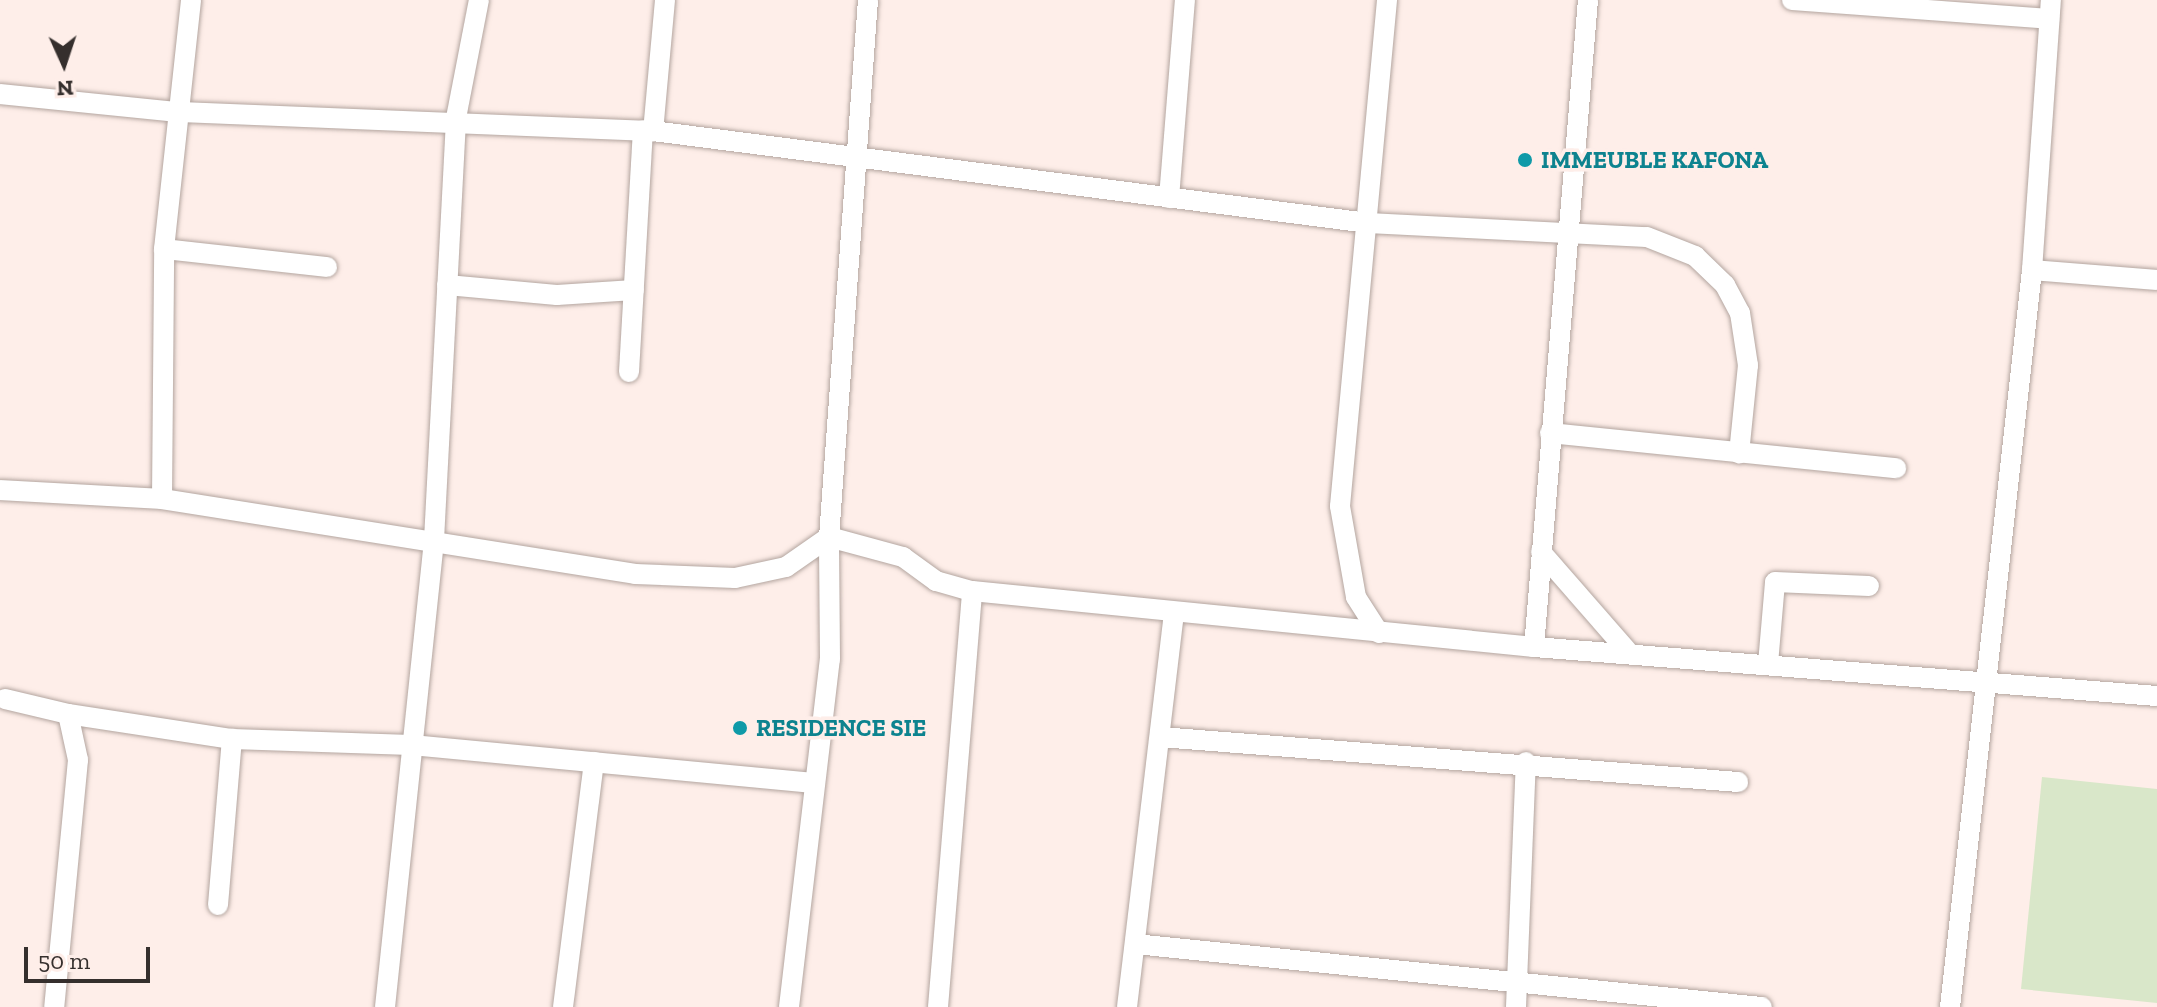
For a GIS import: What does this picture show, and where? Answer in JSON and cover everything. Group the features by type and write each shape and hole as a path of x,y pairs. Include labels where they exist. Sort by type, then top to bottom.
{"street":[{"path":"162,499 164,249 191,0"},
{"path":"385,1007 434,540 456,118 479,0"},
{"path":"629,372 648,130 665,0"},
{"path":"789,1007 830,659 829,537 853,158 868,0"},
{"path":"1169,198 1185,0"},
{"path":"1379,633 1356,597 1341,529 1387,0"},
{"path":"1534,647 1565,232 1588,0"},
{"path":"1792,0 2050,10 2032,270 1989,679 1950,1007"},
{"path":"0,94 178,112 456,118 648,130 1368,223 1647,237 1695,256 1725,285 1740,313 1748,365 1739,454"},
{"path":"164,249 327,267"},
{"path":"2032,270 2157,280"},
{"path":"447,285 557,295 634,290"},
{"path":"1550,433 1896,468"},
{"path":"0,490 162,499 635,574 735,578 786,567 829,537"},
{"path":"829,537 903,557 936,581 972,591 1534,647 2155,693"},
{"path":"1541,552 1630,654"},
{"path":"1768,664 1775,582 1869,586"},
{"path":"938,1007 972,591"},
{"path":"1127,1007 1174,613"},
{"path":"5,699 68,714 232,739 411,745 814,783"},
{"path":"54,1007 78,803 68,714"},
{"path":"1160,737 1526,762 1738,782"},
{"path":"218,905 232,739"},
{"path":"563,1007 594,762"},
{"path":"1516,1007 1526,762"},
{"path":"1135,944 1762,1007"}],"green space":[{"path":"2042,777 2157,789 2157,1003 2021,989"}],"place":[{"name":"IMMEUBLE KAFONA","path":"1525,160"},
{"name":"RESIDENCE SIE","path":"740,728"}]}
